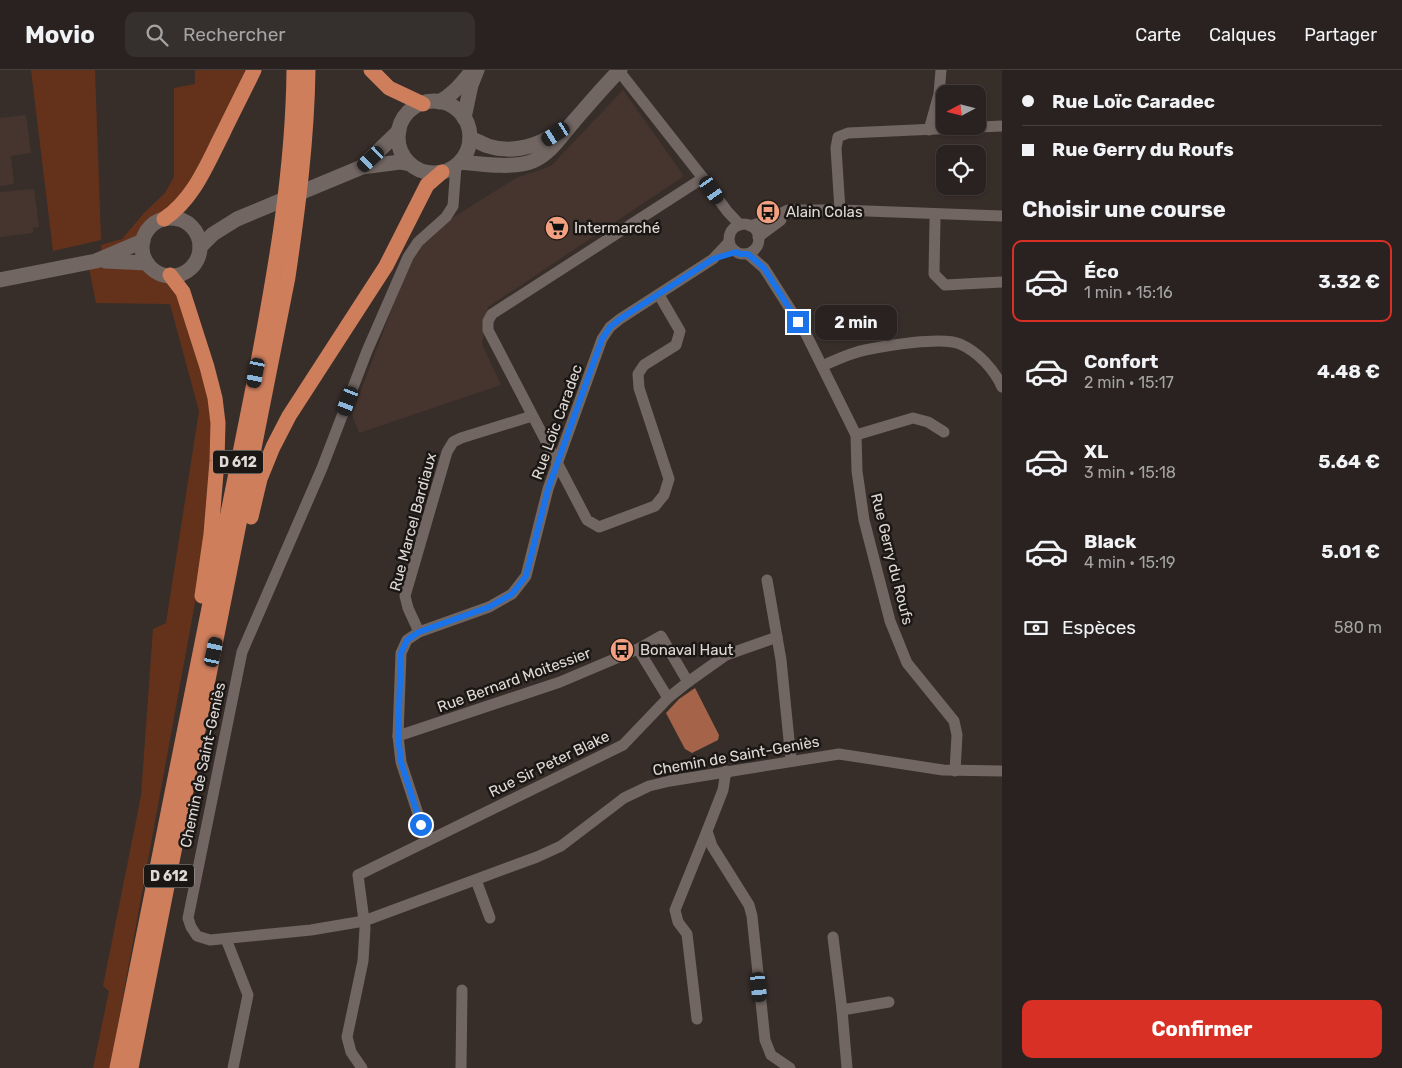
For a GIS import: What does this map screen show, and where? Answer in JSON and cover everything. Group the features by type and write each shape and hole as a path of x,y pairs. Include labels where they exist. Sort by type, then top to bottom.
{"highway":[{"path":"164,219 175,211 191,192 203,173 254,70"},
{"name":"D 612","path":"117,1068 256,373 283,221 293,121 294,70"},
{"name":"D 612","path":"131,1068 273,357 297,215 306,129 308,70"},
{"path":"370,70 389,88 423,104"},
{"path":"210,671 223,632 256,494 273,447 289,416 386,266 427,185 453,167"},
{"path":"170,276 182,292 205,361 216,398 218,423 211,534 190,702"}],"street":[{"path":"410,164 404,157 399,140 399,131 407,114 423,104 439,102 446,98 472,70"},
{"path":"464,118 471,84 477,70"},
{"path":"929,130 939,94 941,70"},
{"path":"200,248 196,232 191,226 183,220 173,218 164,219 150,227 142,241 142,249 147,263 161,274 170,276 187,270 194,264 200,248 214,234 237,219 362,167 400,162 410,164 425,172 453,167 516,165 532,162 559,142 570,126 619,71 727,211 741,227 757,232 758,241"},
{"path":"439,102 457,110 467,124 470,138 466,154 453,167"},
{"path":"470,138 488,146 506,149 526,148 543,143 570,126"},
{"path":"840,210 836,148 838,137 848,133 1002,126"},
{"path":"362,167 399,131"},
{"name":"Chemin de Saint-Geniès","path":"453,167 453,206 446,217 414,247 367,351 322,468 242,652 188,918 197,936 210,940 226,939 311,930 364,921 476,880 561,846 624,798 649,786 791,760 839,754 955,771 1002,771"},
{"path":"659,295 680,331 676,345 644,365 638,374 639,388 669,479 664,495 655,506 599,527 587,520 488,330 488,321 492,314 703,178"},
{"path":"1002,216 788,210 766,221 741,227 729,242 736,252 748,254 758,241 784,219 795,216 1002,223"},
{"path":"191,226 237,219"},
{"path":"935,220 934,274 945,285 1002,282"},
{"path":"96,261 142,241"},
{"name":"Rue Gerry du Roufs","path":"758,241 764,268"},
{"name":"Rue Loïc Caradec","path":"427,841 401,762 398,736 401,653 407,640 419,632 489,607 512,594 526,576 548,489 602,339 610,327 620,319 713,259 729,242"},
{"name":"Rue Loïc Caradec","path":"713,259 736,252"},
{"name":"Rue Gerry du Roufs","path":"748,254 764,268 806,334 856,435 857,471 864,520 890,621 907,663 954,721 957,735 955,771"},
{"path":"5,279 96,261 147,263"},
{"path":"822,366 864,350 936,340 959,343 980,358 997,376 1002,387"},
{"name":"Rue Marcel Bardiaux","path":"419,632 408,608 405,596 447,452 453,442 461,438 532,416"},
{"path":"856,435 913,418 928,422 944,432"},
{"path":"767,580 781,660 791,760"},
{"name":"Rue Bernard Moitessier","path":"398,736 560,682 638,649 661,636 688,682"},
{"name":"Rue Sir Peter Blake","path":"364,921 358,876 622,745 668,698 726,655 777,637"},
{"path":"638,649 668,698"},
{"path":"696,1019 687,934 678,922 675,910 723,790 726,771"},
{"path":"707,831 712,846 749,906 752,916 765,1040 771,1055 790,1068"},
{"path":"476,880 490,918"},
{"path":"362,1068 351,1052 347,1038 364,961 364,921"},
{"path":"833,936 847,1068"},
{"path":"226,939 248,995 232,1068"},
{"path":"461,1068 462,990"},
{"path":"842,1010 889,1002"}],"shaded area":[{"path":"31,70 95,70 101,240 53,251"},
{"path":"195,70 245,70 235,94 185,192 165,211 147,223 133,240 102,253 101,245 122,239 144,213 165,193 174,177 174,88 195,84"},
{"path":"623,90 684,176 488,307 482,344 501,385 359,433 352,414 414,251 449,220 516,178 551,166"},
{"path":"26,115 31,153 11,156 14,184 0,186 0,118"},
{"path":"34,189 39,227 33,228 33,233 0,237 0,192"},
{"path":"100,266 143,267 153,275 172,284 178,290 213,402 207,537 110,1068 93,1068 109,991 103,986 141,796 153,629 166,623 199,411 170,304 96,303 89,268"},
{"path":"695,688 719,735 718,740 692,753 685,749 666,713 679,699"}],"place":[{"name":"Alain Colas","path":"768,212"},
{"name":"Intermarché","path":"557,228"},
{"name":"Bonaval Haut","path":"622,650"}],"route":[{"path":"421,825 401,762 398,736 401,653 407,640 419,632 489,607 512,594 526,576 548,489 602,339 610,327 713,259 736,252 748,254 764,268 798,322"}]}
